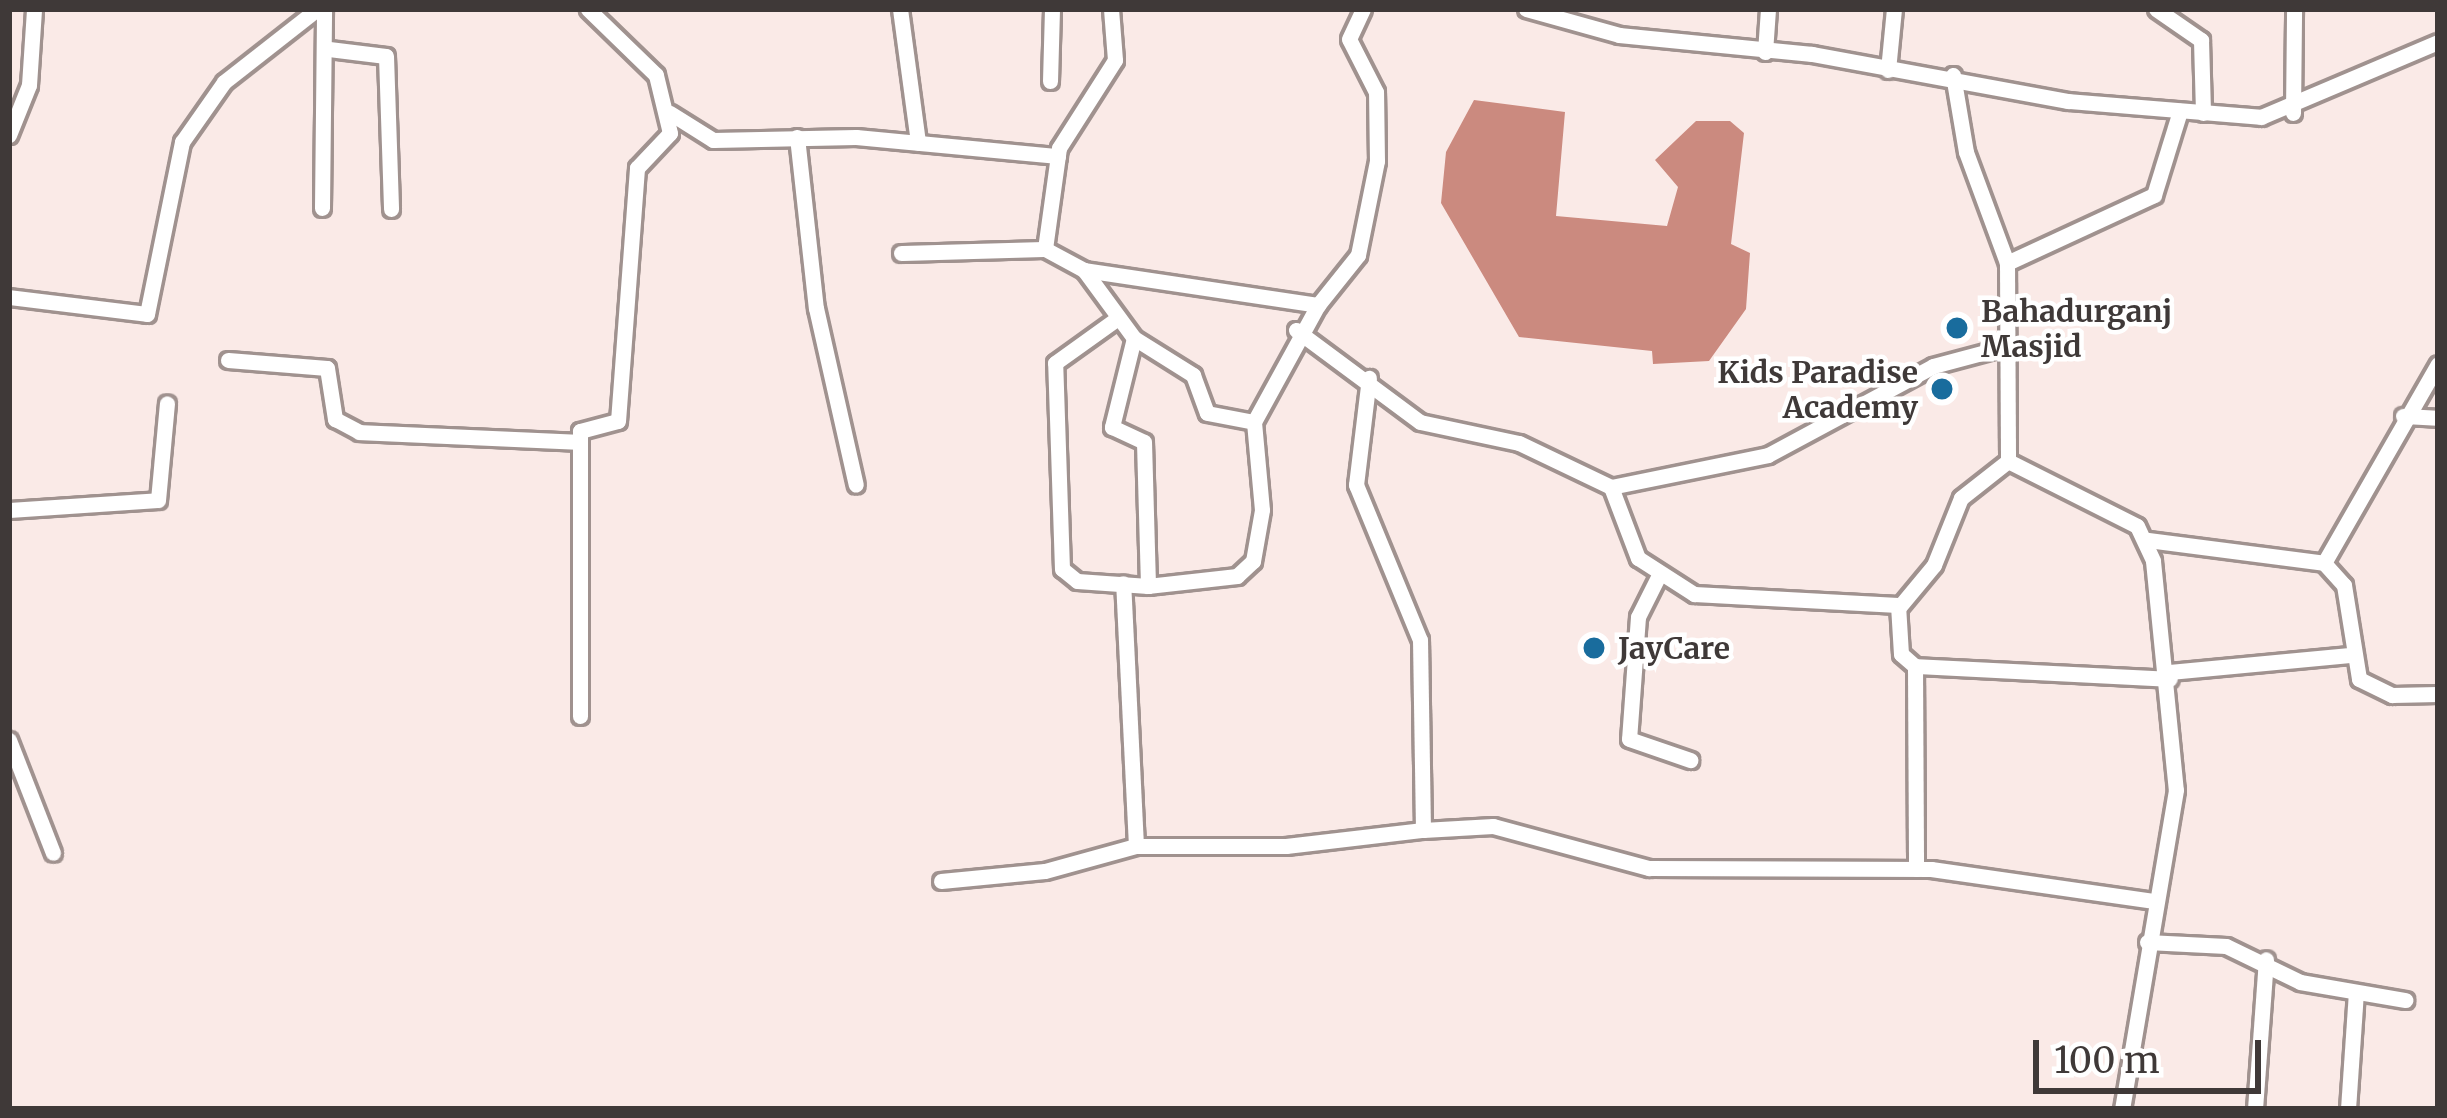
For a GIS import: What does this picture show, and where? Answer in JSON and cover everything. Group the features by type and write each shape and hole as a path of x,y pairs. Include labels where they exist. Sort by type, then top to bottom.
{"street":[{"path":"9,135 29,85 34,9"},
{"path":"9,297 147,314 182,142 224,82 320,9 329,50 322,208"},
{"path":"580,716 581,430 618,421 637,168 667,145 670,112 656,75 588,9"},
{"path":"900,9 918,143"},
{"path":"1050,81 1052,9"},
{"path":"1045,249 1058,156 1115,60 1112,9"},
{"path":"1115,320 1055,363 1059,558 1078,581 1148,586 1216,582 1253,561 1253,422 1296,329 1358,255 1377,161 1376,92 1349,39 1363,9"},
{"path":"1526,9 1619,35 1953,75 2203,112 2293,112 2438,42"},
{"path":"1766,52 1768,9"},
{"path":"1888,70 1894,9"},
{"path":"2156,9 2201,40 2203,112"},
{"path":"2293,112 2294,9"},
{"path":"329,50 386,56 391,208"},
{"path":"1953,75 1966,152 2007,263 2000,348 2008,461"},
{"path":"2007,263 2154,195 2180,111"},
{"path":"670,112 713,140 797,137 1058,156"},
{"path":"797,137 816,308 856,485"},
{"path":"901,253 1045,249 1084,270 1318,305"},
{"path":"1084,270 1115,320 1134,338 1193,375 1213,418 1253,422"},
{"path":"1296,329 1369,378 1420,422 1519,443 1611,487 1753,461 1933,366 2000,348"},
{"path":"1134,338 1112,427 1144,442 1148,586"},
{"path":"228,360 327,368 335,419 359,432 580,442"},
{"path":"2324,563 2403,416 2438,364"},
{"path":"1369,378 1356,485 1420,640 1423,830"},
{"path":"9,510 158,500 166,403"},
{"path":"2403,416 2438,418"},
{"path":"2008,461 2147,540 2324,563 2344,584 2350,656 2368,688 2438,694"},
{"path":"2008,461 1961,497 1934,565 1900,606 1901,654 1915,667 2170,676 2350,656"},
{"path":"1611,487 1631,546 1658,578 1718,599 1900,606"},
{"path":"2122,1109 2153,901 2176,790 2170,676 2147,540"},
{"path":"1658,578 1638,617 1629,739 1690,760"},
{"path":"1123,583 1136,846"},
{"path":"1915,667 1916,869"},
{"path":"9,740 14,776 53,853"},
{"path":"941,880 1046,871 1136,846 1286,846 1493,826 1649,868 1916,869 2153,901"},
{"path":"2147,942 2266,959 2300,982 2405,1000"},
{"path":"2255,1109 2266,959"},
{"path":"2348,1109 2356,993"}],"shaded area":[{"path":"1474,100 1565,112 1556,216 1667,226 1678,187 1655,160 1696,121 1730,121 1744,133 1731,244 1750,253 1746,309 1709,361 1653,364 1652,351 1519,337 1441,203 1446,152"}],"place":[{"name":"Bahadurganj Masjid","path":"1957,328"},
{"name":"Kids Paradise Academy","path":"1942,389"},
{"name":"JayCare","path":"1594,648"}]}
